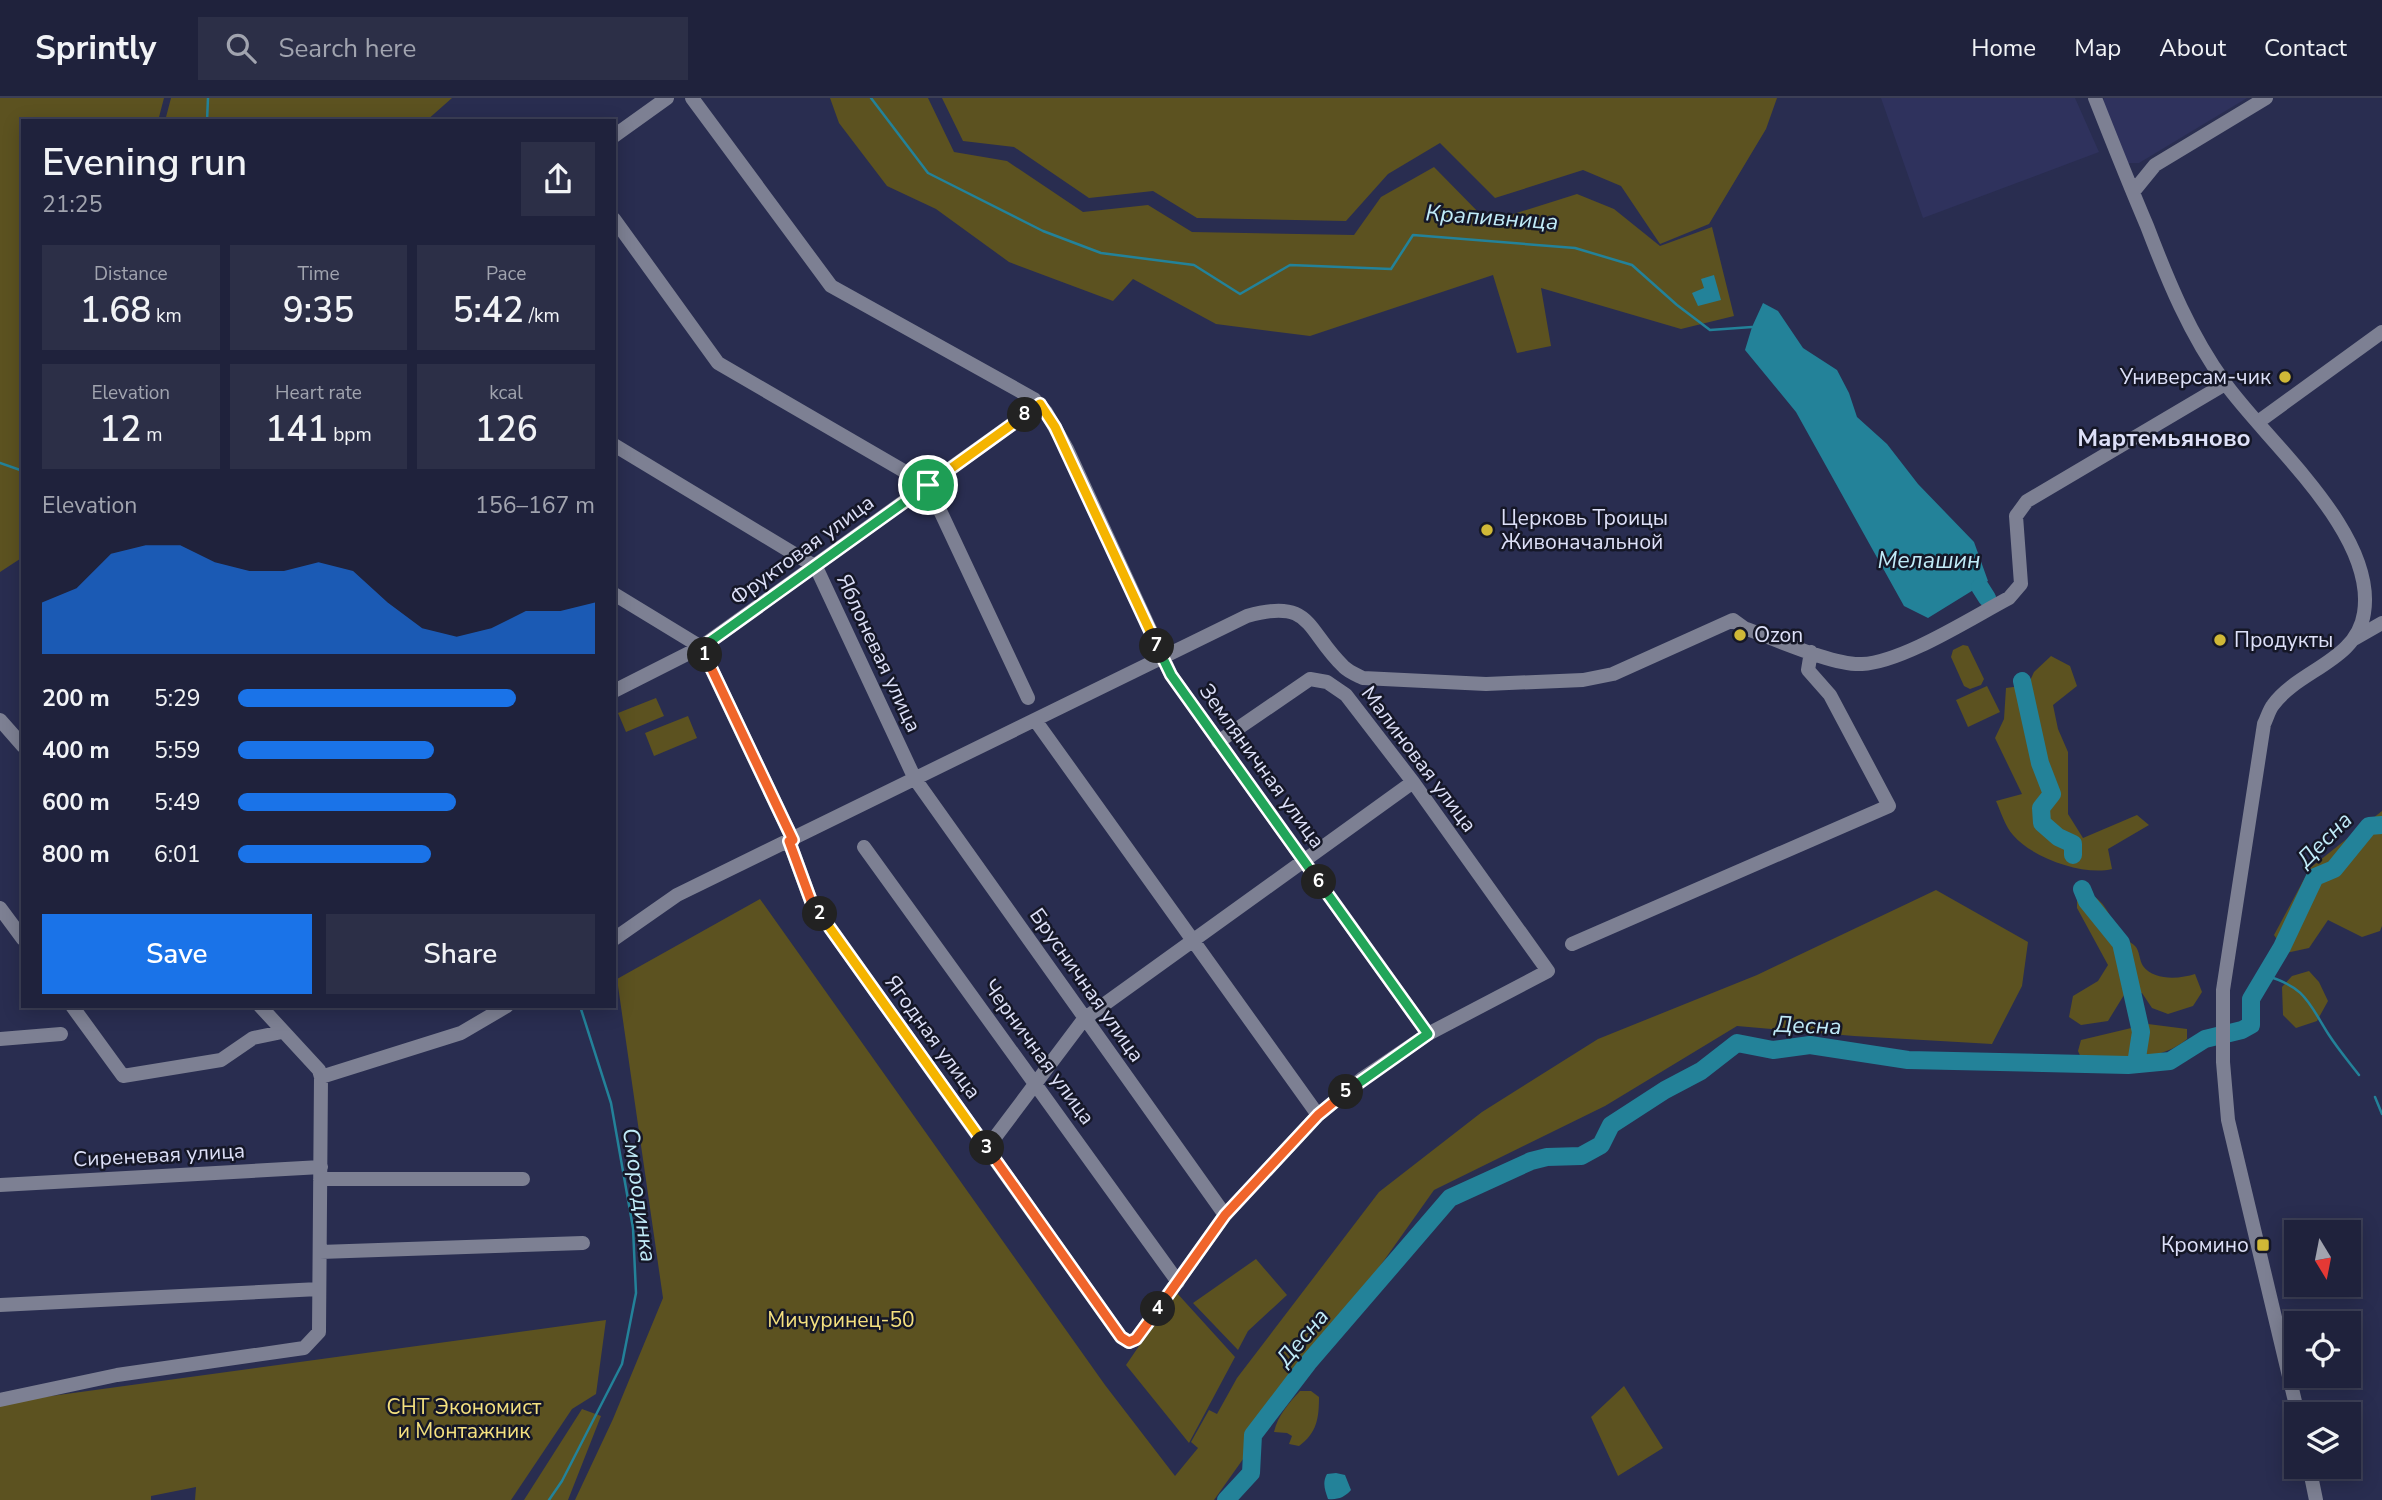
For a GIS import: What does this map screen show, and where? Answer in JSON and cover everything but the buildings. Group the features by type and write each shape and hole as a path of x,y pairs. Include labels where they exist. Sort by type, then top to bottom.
{"street":[{"path":"616,135 667,98"},
{"path":"692,98 831,286 1040,404 1066,449 1163,657"},
{"path":"2095,98 2191,330 2225,384 2323,500 2341,527 2363,576 2364,614 2354,639"},
{"path":"2133,192 2155,165 2266,98"},
{"path":"616,222 718,363 928,485 1028,698"},
{"path":"2258,422 2382,332"},
{"path":"616,938 677,895 1247,616 1268,610 1293,612 1305,618 1345,669 1363,678 1486,684 1583,680 1613,674 1733,620 1744,628 1837,661 1862,664 1901,655 2009,598 2021,584 2016,516 2027,501 2225,384"},
{"name":"Фруктовая улица","path":"616,690 701,648 1040,404"},
{"name":"Яблоневая улица","path":"616,446 816,567 915,779"},
{"path":"616,595 701,648"},
{"path":"2295,1402 2228,1120 2223,1062 2223,990 2264,724 2272,705 2297,681 2334,658 2354,639 2382,623"},
{"name":"Ягодная улица","path":"701,648 791,841 811,901 1121,1337 1129,1342 1136,1339 1178,1282"},
{"path":"1572,944 1889,806 1830,695 1808,670 1811,652"},
{"name":"Земляничная улица","path":"1163,657 1171,675 1218,742 1428,1034"},
{"name":"Малиновая улица","path":"1218,742 1310,679 1327,682 1346,695 1413,782 1548,971 1428,1034"},
{"path":"0,720 21,744"},
{"path":"1035,720 1318,1115"},
{"name":"Брусничная улица","path":"915,779 1225,1215"},
{"path":"987,1148 1084,1019 1413,782"},
{"name":"Черничная улица","path":"864,847 1178,1282"},
{"path":"0,908 21,936"},
{"path":"73,1008 123,1076 221,1060 253,1038 282,1032"},
{"path":"0,1400 117,1375 304,1348 319,1332 321,1077 319,1070 262,1008"},
{"path":"321,1077 461,1032 503,1008"},
{"path":"0,1039 61,1034"},
{"path":"1178,1282 1225,1215 1318,1115 1363,1078 1428,1034"},
{"name":"Сиреневая улица","path":"0,1185 320,1173 523,1179"},
{"path":"320,1252 583,1243"},
{"path":"0,1304 319,1289"},
{"path":"2312,1479 2316,1500"}],"shaded area":[{"path":"1881,98 2075,98 2099,152 1923,218"},
{"path":"2104,98 2247,98 2139,163 2126,163 2103,103"}],"green space":[{"path":"0,98 164,98 159,119 21,119 21,558 0,572"},
{"path":"171,98 452,98 428,119 166,119"},
{"path":"830,98 928,98 954,152 1007,161 1083,212 1148,205 1192,232 1354,235 1381,197 1434,167 1488,222 1577,194 1614,209 1660,246 1712,227 1734,316 1681,329 1541,288 1551,346 1517,353 1493,275 1310,336 1216,324 1133,279 1113,301 1009,262 936,209 887,186 839,123"},
{"path":"942,98 1777,98 1766,129 1709,224 1660,244 1621,186 1583,170 1495,198 1440,143 1388,174 1346,221 1197,218 1153,191 1089,198 1014,147 963,141"},
{"path":"1963,645 1968,646 1984,679 1981,685 1970,689 1964,686 1951,657 1953,650"},
{"path":"2051,656 2070,666 2077,686 2053,705 2058,729 2068,752 2068,814 2083,838 2137,815 2149,825 2108,849 2112,869 2087,870 2073,867 2033,851 2010,831 1996,801 2022,794 1995,738 2004,719 2006,688 2028,685 2034,672"},
{"path":"1987,686 2000,712 1968,727 1956,700"},
{"path":"656,698 664,716 626,732 618,713"},
{"path":"688,716 697,738 654,756 645,733"},
{"path":"2382,811 2380,931 2362,937 2328,920 2309,948 2286,953 2274,935 2310,868"},
{"name":"Мичуринец-50","path":"1936,890 2028,942 2022,986 1992,1044 1737,1026 1605,1106 1434,1190 1214,1500 575,1500 613,1419 663,1298 617,979 760,899 1105,1385 1175,1476 1198,1448 1191,1442 1209,1410 1217,1414 1237,1378 1379,1192 1482,1112 1598,1039 1757,975"},
{"path":"2077,891 2087,893 2100,901 2123,937 2137,948 2142,964 2148,971 2168,978 2195,974 2202,992 2193,1006 2168,1014 2152,1008 2142,993 2124,995 2108,1021 2081,1025 2069,1017 2073,996 2098,981 2108,965 2077,908"},
{"path":"2309,971 2319,982 2328,1001 2317,1021 2296,1028 2283,1015 2282,987 2292,976"},
{"path":"2148,1024 2187,1029 2187,1039 2176,1047 2151,1056 2082,1060 2078,1051 2081,1040"},
{"path":"1256,1259 1287,1295 1248,1331 1238,1350 1193,1303"},
{"path":"1176,1292 1235,1357 1189,1443 1126,1365"},
{"name":"СНТ Экономист и Монтажник","path":"606,1320 596,1394 572,1409 511,1500 195,1500 196,1487 151,1496 151,1500 0,1500 0,1403"},
{"path":"1624,1386 1663,1448 1618,1476 1591,1417"},
{"path":"1300,1391 1311,1391 1319,1397 1319,1405 1313,1430 1299,1446 1289,1444 1292,1436 1287,1433 1274,1432 1281,1415"},
{"path":"582,1409 601,1416 568,1500 524,1500"}],"water":[{"path":"1714,275 1721,300 1698,306 1692,293 1704,288 1701,279"},
{"name":"Мелашин","path":"1763,303 1778,311 1803,348 1837,370 1857,417 1887,444 1918,484 1974,542 1988,581 1928,618 1904,606 1796,412 1745,350"},
{"path":"1327,1474 1345,1475 1351,1490 1341,1498 1328,1499 1325,1477"}],"waterway":[{"name":"Смородинка","path":"207,119 208,98"},
{"name":"Крапивница","path":"871,98 928,173 1043,231 1101,253 1194,265 1240,294 1290,265 1391,269 1413,235 1575,248 1632,265 1710,330 1752,327"},
{"path":"0,463 21,470"},
{"name":"Крапивница","path":"1980,587 1987,598"},
{"name":"Крапивница","path":"2022,681 2040,763 2052,794 2041,808 2042,823 2058,837 2073,844 2073,855"},
{"name":"Десна","path":"1226,1500 1251,1473 1253,1435 1308,1363 1450,1198 1531,1161 1547,1157 1581,1156 1601,1145 1611,1125 1665,1090 1701,1071 1737,1043 1773,1050 1810,1045 1908,1060 2128,1065 2170,1061 2205,1039 2242,1030 2251,1025 2251,999 2282,947 2315,877 2334,869 2369,826 2382,825"},
{"name":"Крапивница","path":"2082,889 2087,901 2121,943 2141,1032 2136,1064"},
{"path":"2264,975 2289,985 2304,997 2359,1075"},
{"name":"Смородинка","path":"549,1500 562,1481 622,1364 636,1293 633,1228 611,1103 581,1008"},
{"path":"2375,1097 2382,1114"}],"place":[{"name":"Универсам-чик","path":"2285,377"},
{"name":"Церковь Троицы Живоначальной","path":"1487,530"},
{"name":"Ozon","path":"1740,635"},
{"name":"Продукты","path":"2220,640"},
{"name":"Кромино","path":"2263,1245"}],"district":[{"name":"Мартемьяново","path":"2164,438"}],"route":[{"path":"1040,404 1066,449 1171,675 1428,1034 1363,1078 1318,1115 1225,1215 1136,1339 1129,1342 1121,1337 811,901 789,841 793,840 701,648 928,485 1040,404"}]}
